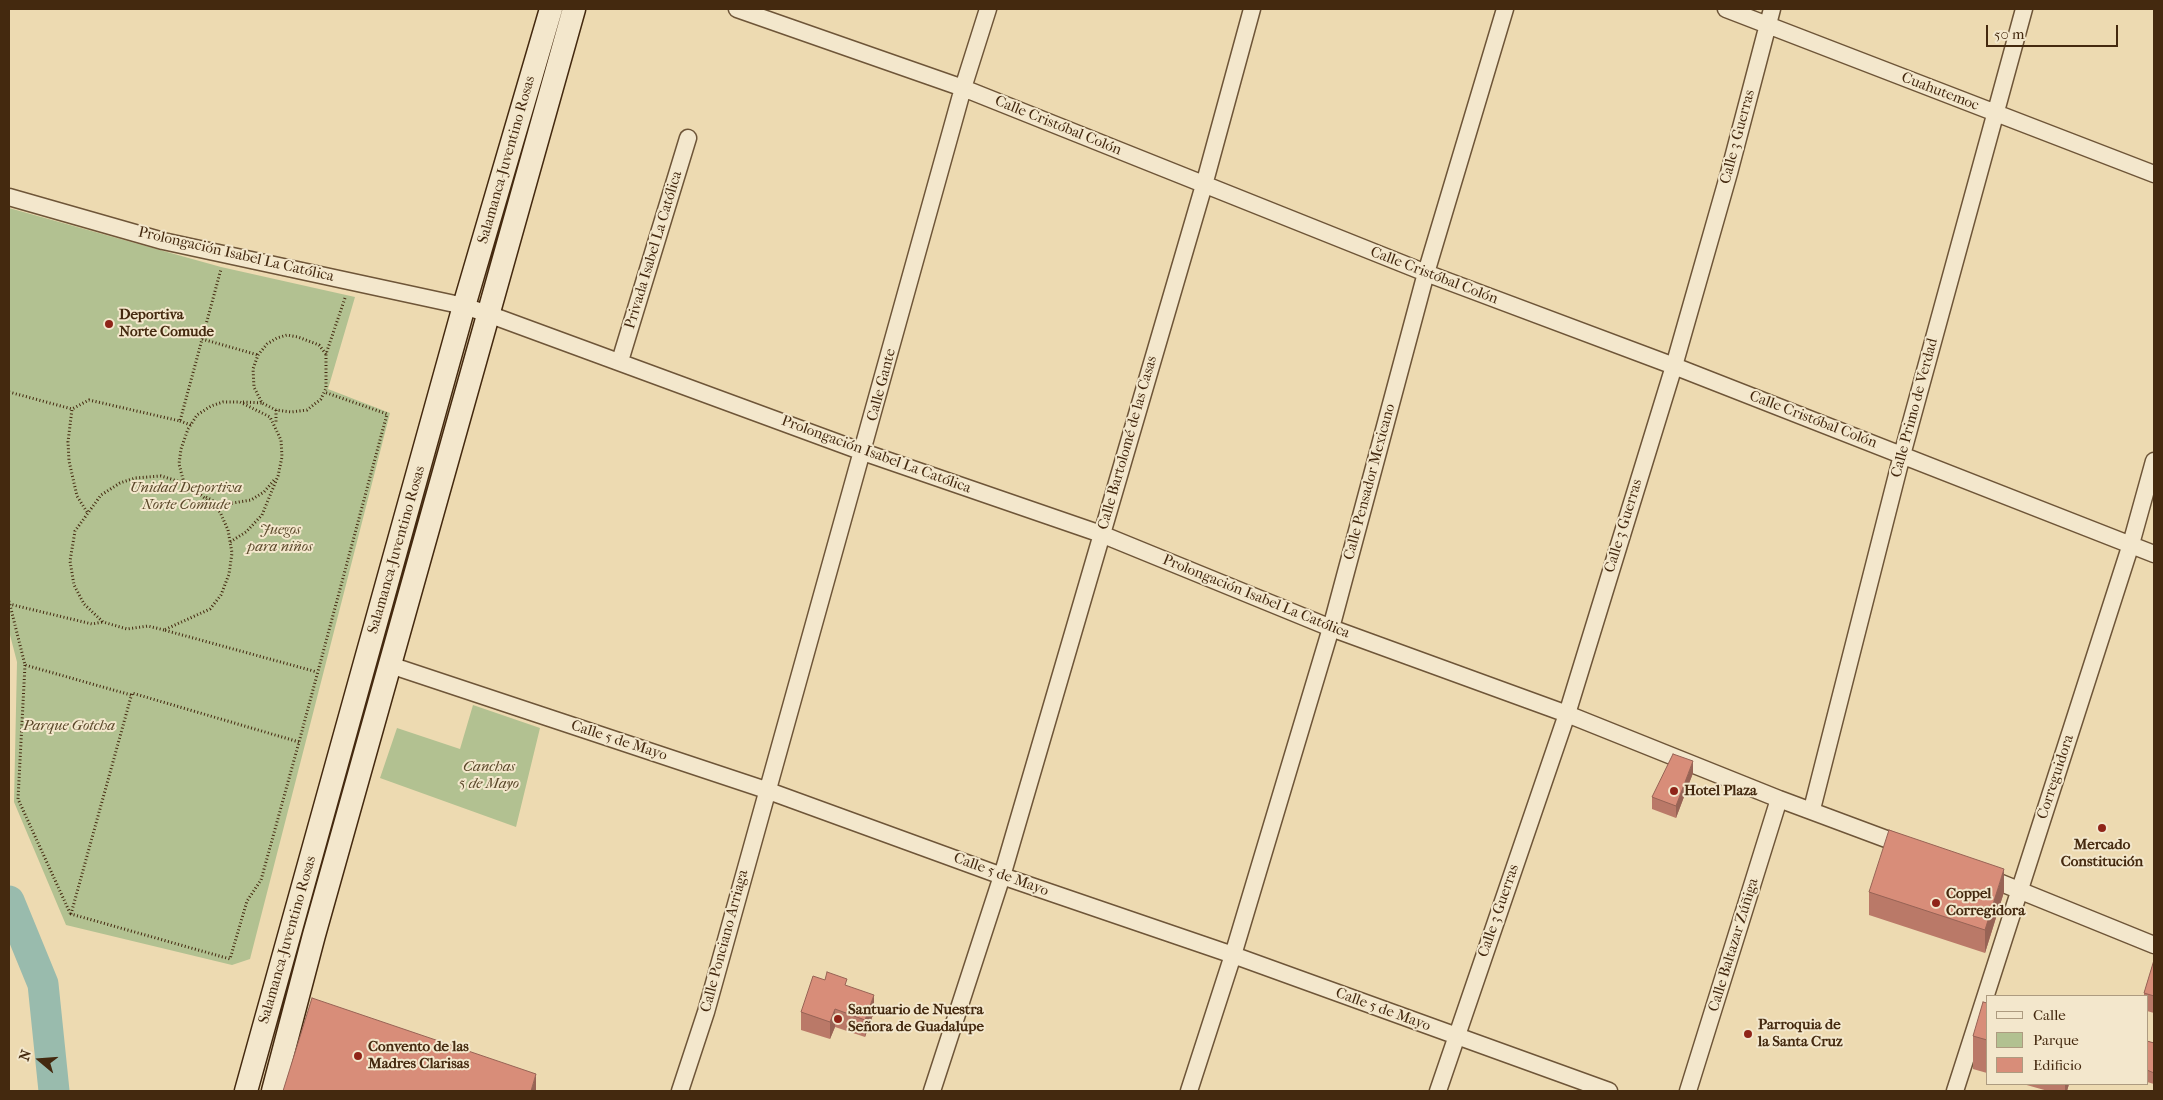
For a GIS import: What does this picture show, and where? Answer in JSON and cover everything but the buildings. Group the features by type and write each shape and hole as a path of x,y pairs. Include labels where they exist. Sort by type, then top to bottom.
{"street":[{"name":"Salamanca-Juventino Rosas","path":"246,1091 464,306 551,9"},
{"name":"Salamanca-Juventino Rosas","path":"273,1091 305,1004 390,664 574,9"},
{"name":"Calle Cristóbal Colón","path":"738,9 963,88 1426,273 1674,366 2154,554"},
{"name":"Calle Gante","path":"766,790 863,452 963,88 988,9"},
{"name":"Calle Bartolomé de las Casas","path":"932,1091 1002,876 1204,185 1252,9"},
{"name":"Calle Pensador Mexicano","path":"1189,1091 1233,955 1331,628 1426,273 1505,9"},
{"name":"Cuahutemoc","path":"1726,9 2154,174"},
{"name":"Calle 3 Guerras","path":"1438,1091 1567,714 1674,366 1729,173 1772,9"},
{"name":"Calle Primo de Verdad","path":"1812,809 1902,455 1997,114 2024,9"},
{"name":"Privada Isabel La Católica","path":"620,361 688,138"},
{"name":"Prolongación Isabel La Católica","path":"9,197 163,241 464,306 488,314 863,452 1101,534 1331,628 1567,714 1779,798 1920,851"},
{"name":"Correguidora","path":"1955,1091 2131,544 2154,461"},
{"name":"Calle 5 de Mayo","path":"390,664 766,790 1002,876 1233,955 1610,1091"},
{"name":"Calle Ponciano Arriaga","path":"680,1091 706,1012 766,790"},
{"name":"Calle Baltazar Zúñiga","path":"1688,1091 1779,798"},
{"path":"1965,869 2154,945"},
{"path":"273,995 305,1004"}],"path":[{"path":"180,421 221,267"},
{"path":"184,483 179,464 181,449 197,415 210,406 223,402 262,403 276,410 291,412 307,410 321,399 327,374 326,354 345,298"},
{"path":"262,403 254,387 253,369 258,355 277,338 287,336 309,340 319,345 326,354"},
{"path":"202,339 258,355"},
{"path":"9,392 72,409 89,400 180,421 191,426"},
{"path":"317,672 148,626 127,629 103,622 92,624 9,603 25,665 18,799 71,914 230,959 247,901 261,880 387,414 324,392"},
{"path":"240,402 270,417 276,427"},
{"path":"72,409 68,442 69,461 77,496 87,512"},
{"path":"230,542 246,532 262,515 278,476 282,457 276,427 276,410"},
{"path":"103,622 84,604 74,585 70,561 75,530 101,494 135,478 161,476 184,483 220,512 232,553 229,574 220,594 210,609 164,630"},
{"path":"201,495 221,505 251,500 264,492 278,476"},
{"path":"25,665 131,695 132,693 299,742"},
{"path":"71,914 131,695"}],"green space":[{"name":"Unidad Deportiva Norte Comude","path":"9,208 221,267 355,297 328,389 390,413 250,959 232,965 66,925 14,802 17,662 9,631"},
{"name":"Canchas 5 de Mayo","path":"473,705 540,728 516,827 380,778 397,728 460,749"}],"waterway":[{"path":"9,901 43,984 54,1091"}],"place":[{"name":"Deportiva Norte Comude","path":"109,324"},
{"name":"Hotel Plaza","path":"1674,791"},
{"name":"Mercado Constitución","path":"2102,828"},
{"name":"Coppel Corregidora","path":"1936,903"},
{"name":"Santuario de Nuestra Señora de Guadalupe","path":"838,1019"},
{"name":"Parroquia de la Santa Cruz","path":"1748,1034"},
{"name":"Convento de las Madres Clarisas","path":"358,1056"}],"park label":[{"name":"Juegos para niños","path":"280,538"},
{"name":"Parque Gotcha","path":"69,726"}]}
